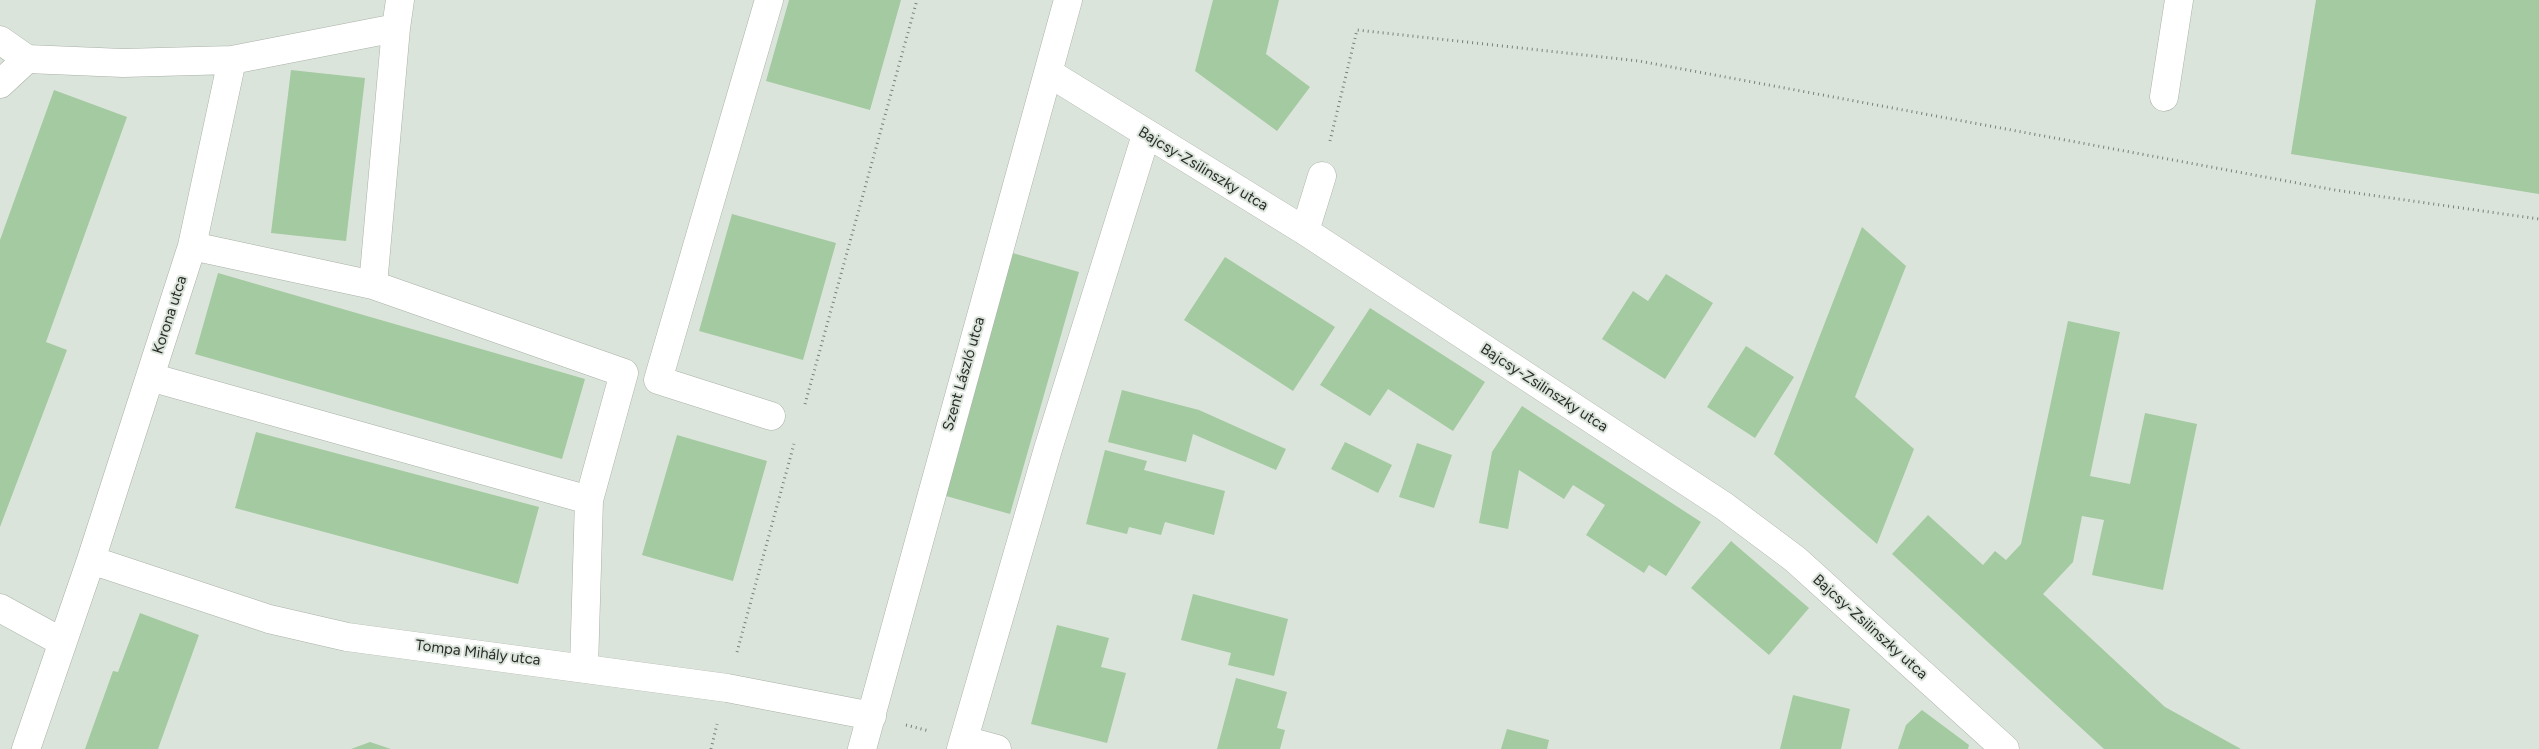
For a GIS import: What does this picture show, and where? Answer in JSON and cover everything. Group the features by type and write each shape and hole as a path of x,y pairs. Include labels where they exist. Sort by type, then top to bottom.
{"street":[{"path":"373,285 400,0"},
{"path":"658,380 769,0"},
{"name":"Szent László utca","path":"862,749 1068,0"},
{"path":"2164,97 2179,0"},
{"path":"0,40 26,59 123,63 232,60 396,28"},
{"path":"0,84 26,59"},
{"name":"Korona utca","path":"26,749 91,560 192,246 232,60"},
{"name":"Bajcsy-Zsilinszky utca","path":"1049,73 1305,232 1732,512 1795,559 2004,749"},
{"path":"997,749 963,744 1048,449 1146,135"},
{"path":"1305,232 1322,176"},
{"path":"192,246 373,285 624,373 658,380 771,416"},
{"path":"584,667 589,500 624,373"},
{"path":"150,377 589,500"},
{"name":"Tompa Mihály utca","path":"91,560 269,619 347,637 584,667 727,688 872,716"},
{"path":"0,608 62,642"}],"path":[{"path":"804,411 917,0"},
{"path":"1322,176 1356,30 1639,61 2335,190 2539,219"},
{"path":"711,749 796,439"},
{"path":"872,716 963,744"}],"building":[{"path":"789,0 901,0 870,110 766,81"},
{"path":"1213,0 1279,0 1266,54 1310,87 1277,131 1195,71"},
{"path":"2316,0 2539,0 2539,194 2291,154"},
{"path":"291,70 365,78 346,241 271,233"},
{"path":"54,90 127,117 46,342 67,350 0,527 0,240"},
{"path":"732,214 836,243 803,360 699,331"},
{"path":"1862,227 1906,266 1855,397 1914,449 1877,544 1774,454"},
{"path":"1009,252 1079,272 1010,514 939,494"},
{"path":"1225,257 1335,327 1293,391 1184,320"},
{"path":"218,273 585,379 562,459 195,354"},
{"path":"1666,274 1713,303 1665,379 1602,339 1633,291 1648,301"},
{"path":"1370,308 1485,382 1453,431 1388,389 1370,416 1320,385"},
{"path":"2068,321 2120,332 2090,476 2130,484 2145,413 2197,424 2163,590 2092,575 2104,520 2082,516 2073,562 2043,594 2165,707 2241,749 2104,749 1892,554 1928,515 1983,565 1995,551 2006,560 2021,544"},
{"path":"1746,346 1794,377 1755,438 1707,407"},
{"path":"1122,390 1199,410 1286,449 1276,470 1193,434 1186,462 1108,442"},
{"path":"1522,406 1701,522 1666,576 1649,565 1644,573 1586,535 1605,505 1573,485 1564,499 1519,470 1508,529 1479,523 1492,452"},
{"path":"256,432 539,507 518,584 235,508"},
{"path":"677,435 767,461 733,581 642,555"},
{"path":"1345,442 1392,465 1378,493 1331,469"},
{"path":"1417,443 1452,455 1434,508 1399,497"},
{"path":"1105,450 1147,461 1144,470 1225,491 1214,535 1165,522 1161,535 1129,527 1127,534 1086,524"},
{"path":"1731,541 1809,608 1769,655 1691,588"},
{"path":"1193,594 1288,619 1274,676 1228,665 1231,653 1181,640"},
{"path":"140,613 199,635 158,749 85,749 113,671 118,672"},
{"path":"1057,625 1109,638 1101,667 1126,673 1107,743 1031,724"},
{"path":"1236,678 1287,692 1277,728 1285,730 1280,749 1217,749"},
{"path":"1793,695 1850,709 1841,749 1780,749"},
{"path":"1922,710 1969,745 1968,749 1898,749 1906,725"},
{"path":"1507,729 1549,740 1547,749 1501,749"},
{"path":"370,742 391,749 351,749"}]}
